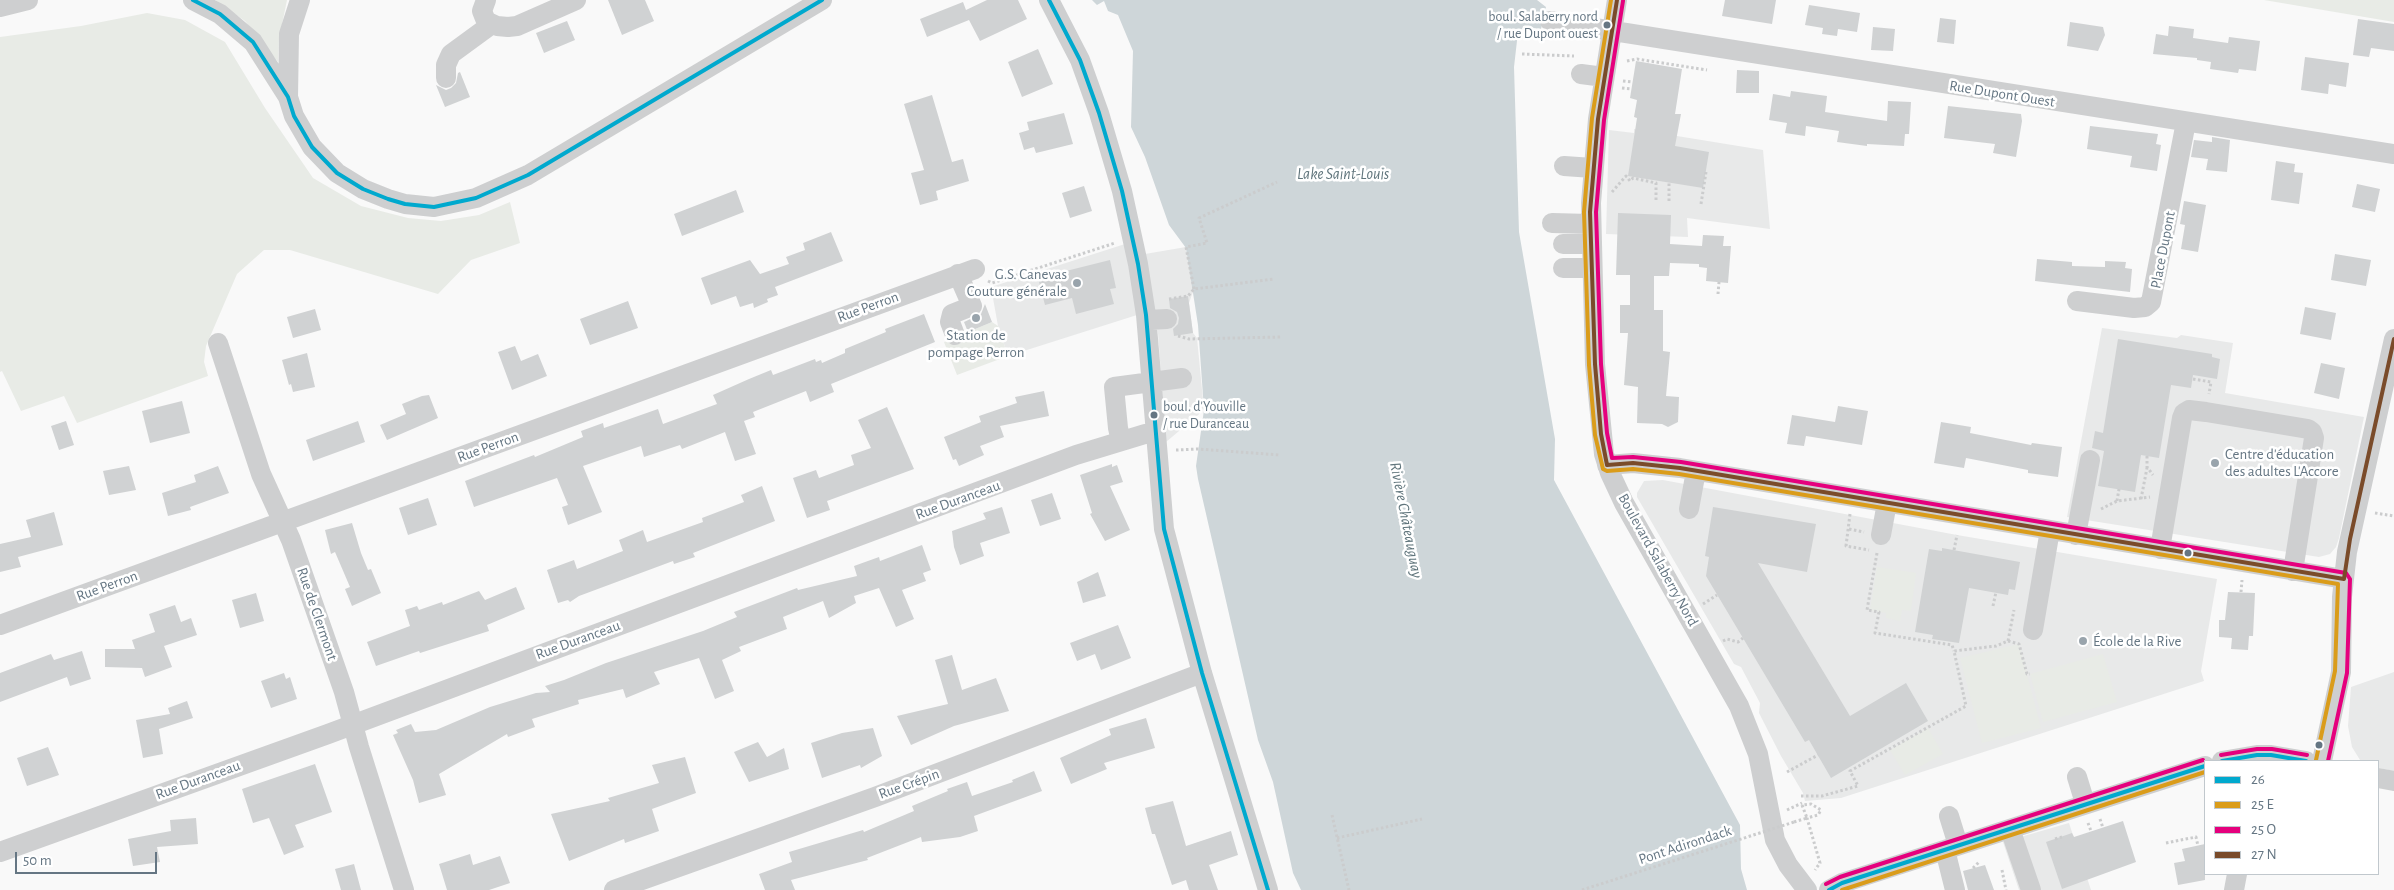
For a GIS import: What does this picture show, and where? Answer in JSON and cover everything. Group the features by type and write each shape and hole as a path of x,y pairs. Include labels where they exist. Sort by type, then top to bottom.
{"street":[{"path":"0,7 28,0"},
{"path":"193,0 220,14 244,33 262,54 288,97 294,116 312,147 338,173 362,189 388,199 419,206 448,205 496,191 528,175 822,0"},
{"path":"288,97 289,34 300,0"},
{"path":"486,0 482,11 486,21 502,26 517,26 576,0"},
{"path":"1049,0 1080,60 1112,153 1133,238 1147,320 1162,442 1159,488 1164,529 1202,673 1268,890"},
{"name":"Boulevard Salaberry Nord","path":"1617,0 1610,31 1612,79 1593,168 1590,224 1598,404 1607,465 1624,503 1739,706 1758,754 1775,840 1788,865 1806,890"},
{"name":"Rue Dupont Ouest","path":"1550,21 2394,154"},
{"path":"446,78 446,65 451,54 492,24"},
{"path":"1580,65 1612,79"},
{"name":"Place Dupont","path":"2076,301 2134,308 2145,307 2151,302 2186,122"},
{"path":"1564,166 1593,168"},
{"path":"1552,223 1590,224"},
{"path":"1563,244 1590,244"},
{"path":"1563,268 1591,268"},
{"path":"955,335 950,322 952,314 972,306 967,271"},
{"name":"Rue Perron","path":"0,625 967,271"},
{"path":"1147,320 1167,319"},
{"path":"2322,760 2341,672 2344,579 2350,539 2394,339"},
{"name":"Rue de Clermont","path":"218,343 261,474 282,522 344,692 404,890"},
{"path":"1121,441 1114,387 1182,378"},
{"path":"2160,549 2184,413 2194,410 2308,429 2312,432 2314,438 2293,571"},
{"name":"Rue Duranceau","path":"0,852 1076,455 1145,434 1162,442"},
{"path":"2076,535 2090,460"},
{"path":"1607,465 1633,463 1696,471 2344,579"},
{"path":"1689,509 1696,471"},
{"path":"1881,535 1887,503"},
{"path":"2033,630 2050,530"},
{"name":"Rue Crépin","path":"614,890 659,883 938,773 1202,673"},
{"path":"2234,760 2257,758 2293,760"},
{"path":"1829,890 1842,883 2204,766"},
{"path":"2077,777 2086,803"},
{"path":"2379,778 2394,782"},
{"path":"1949,816 1955,890"},
{"path":"2010,829 2030,890"},
{"path":"2234,890 2237,875"}],"path":[{"path":"1522,54 1580,65"},
{"path":"1624,62 1637,59 1707,70"},
{"path":"1612,79 1632,82"},
{"path":"1701,204 1706,172"},
{"path":"1621,182 1626,176 1630,181 1633,178 1656,183 1656,201"},
{"path":"1274,279 1194,289 1186,247 1207,243 1199,218 1277,182"},
{"path":"1669,201 1670,183"},
{"path":"967,271 992,283 1123,240"},
{"path":"1718,294 1719,282"},
{"path":"1181,335 1189,339 1281,337"},
{"path":"1162,442 1198,449 1280,455"},
{"path":"2141,499 2147,467 2147,456"},
{"path":"2147,467 2150,474 2160,477"},
{"path":"2117,502 2119,489"},
{"path":"2092,513 2117,502 2157,496"},
{"path":"1801,796 1822,796 1858,786 1850,771 1966,706 1952,645 1875,633 1879,612 1867,610 1877,552 1846,546 1851,515 1846,511"},
{"path":"1954,550 1957,534"},
{"path":"1993,606 1996,592"},
{"path":"1698,607 1717,595"},
{"path":"2008,641 2014,610"},
{"path":"1719,643 1727,639 1738,642 1743,638"},
{"path":"1954,652 1996,646 2008,641 2019,644 2027,674 2030,674"},
{"path":"1787,772 1818,755"},
{"path":"1784,811 1802,803"},
{"path":"1806,818 1818,815 1821,810 1811,804 1802,805 1806,818 1820,863 1814,871"},
{"path":"1332,815 1349,890"},
{"name":"Pont Adirondack","path":"1582,890 1806,818"},
{"path":"1337,838 1422,819"},
{"path":"2056,839 2062,836"},
{"path":"2166,843 2196,836 2198,846"},
{"path":"1973,868 1979,862"},
{"path":"2002,870 2006,890"}],"shaded area":[{"path":"215,0 287,0 279,39 278,62 245,21"},
{"path":"2264,0 2394,0 2394,22"},
{"path":"147,13 185,20 225,42 265,108 313,178 361,206 408,218 441,221 479,215 510,202 520,243 471,260 438,294 290,250 264,250 237,274 206,346 204,362 208,376 77,423 64,396 21,411 2,371 0,372 0,37 81,26"},
{"path":"1634,129 1763,150 1770,229 1687,218 1688,237 1606,234 1609,130 1634,133"},
{"path":"1125,244 1137,315 1008,356 998,326 991,287"},
{"path":"1186,247 1194,289 1189,303 1193,333 1197,338 1204,410 1166,442 1158,333 1145,254"},
{"path":"992,322 998,326 1008,356 957,375 944,342"},
{"name":"Centre d'éducation des adultes L'Accore","path":"2102,328 2177,338 2181,335 2233,343 2225,393 2364,417 2339,538 2336,547 2330,554 2319,557 2067,517"},
{"name":"École de la Rive","path":"1663,480 1957,535 2217,579 2201,671 2204,681 1841,798 1805,801 1803,793 1759,713 1760,703 1741,667 1734,664 1637,497 1637,493 1644,481"},
{"path":"1877,567 1916,573 1911,611 1902,610 1900,621 1886,618 1886,613 1870,610"},
{"path":"2019,644 2041,728 1982,743 1960,658"},
{"path":"2103,654 2117,702 2043,722 2030,674"},
{"path":"2394,672 2394,771 2379,768 2379,760 2360,760 2352,747 2348,726 2351,687"},
{"path":"1928,728 1943,754 1905,775 1890,750"},
{"path":"2069,823 2091,890 2019,890 2003,842"}],"water":[{"name":"Lake Saint-Louis","path":"1092,0 1537,0 1546,7 1541,29 1524,27 1518,32 1514,67 1519,232 1555,439 1554,480 1740,825 1741,869 1747,890 1301,890 1293,873 1273,782 1258,740 1198,479 1196,466 1204,410 1198,325 1186,248 1169,225 1145,157 1131,127 1133,51 1118,15 1108,11 1104,1 1097,5"}],"building":[{"path":"608,0 645,0 654,21 622,35"},
{"path":"987,0 1018,0 1027,19 980,41 969,20 927,37 920,19 963,2 966,10"},
{"path":"1725,0 1776,0 1772,24 1722,16"},
{"path":"1809,5 1860,13 1857,32 1838,29 1837,36 1822,34 1823,28 1805,25"},
{"path":"1940,18 1956,20 1954,44 1937,42"},
{"path":"2358,19 2394,24 2394,51 2371,48 2369,57 2353,55"},
{"path":"567,21 575,40 544,53 536,33"},
{"path":"2070,22 2103,27 2105,35 2098,51 2067,46"},
{"path":"2169,26 2194,29 2193,38 2228,43 2229,37 2260,41 2256,71 2239,69 2238,73 2210,69 2211,62 2197,60 2197,58 2153,54 2156,34 2168,36"},
{"path":"1873,27 1895,29 1893,51 1871,50"},
{"path":"1038,49 1053,84 1022,97 1008,62"},
{"path":"2305,57 2349,63 2346,87 2329,84 2328,94 2301,90"},
{"path":"1636,61 1682,69 1675,114 1681,114 1675,146 1709,152 1703,188 1628,176 1637,118 1634,117 1637,100 1630,98"},
{"path":"1737,70 1759,71 1759,93 1736,93"},
{"path":"460,72 470,97 445,107 436,85 446,90 451,88 456,83 458,73"},
{"path":"1791,91 1827,96 1825,112 1887,121 1888,101 1911,102 1909,134 1905,134 1904,146 1867,144 1867,146 1837,142 1839,131 1806,126 1805,136 1785,133 1787,123 1769,120 1773,94 1790,97"},
{"path":"932,95 952,162 963,159 969,181 936,191 938,200 920,205 911,173 924,170 904,104"},
{"path":"1948,106 2021,114 2022,121 2016,157 1993,153 1995,144 1944,138"},
{"path":"1064,113 1073,144 1036,153 1034,147 1024,150 1019,133 1029,130 1027,122"},
{"path":"2090,126 2158,134 2156,144 2161,145 2157,171 2130,167 2132,156 2087,149"},
{"path":"2212,137 2230,140 2227,172 2206,170 2208,159 2191,157 2194,140 2212,142"},
{"path":"2276,161 2295,164 2294,172 2303,173 2299,204 2271,200"},
{"path":"2357,184 2380,189 2375,212 2352,207"},
{"path":"1084,186 1092,211 1070,218 1062,193"},
{"path":"736,190 744,212 682,236 674,214"},
{"path":"2184,201 2206,205 2198,252 2181,249 2185,225 2180,224"},
{"path":"1618,213 1671,215 1670,244 1702,246 1703,235 1724,236 1723,246 1731,246 1728,283 1706,281 1707,268 1699,267 1699,264 1670,263 1669,276 1654,276 1654,310 1663,310 1663,351 1670,352 1666,396 1679,397 1678,422 1668,427 1662,424 1637,423 1638,387 1624,385 1628,333 1620,333 1620,305 1630,305 1630,275 1616,275"},
{"path":"831,232 843,261 775,287 778,295 767,299 768,302 754,308 753,303 740,307 736,296 711,305 701,278 750,260 760,274 789,264 786,257 805,250 803,243"},
{"path":"2335,254 2371,260 2366,286 2331,280"},
{"path":"2037,259 2072,262 2072,266 2105,267 2105,261 2126,262 2125,268 2132,269 2130,292 2035,281"},
{"name":"G.S. Canevas Couture générale","path":"1110,260 1116,288 1110,289 1114,304 1076,314 1072,298 1045,305 1038,278"},
{"path":"1188,296 1193,333 1174,336 1173,329 1178,324 1179,318 1177,312 1170,308 1169,299"},
{"path":"628,301 638,328 590,345 580,319"},
{"name":"Station de pompage Perron","path":"985,304 992,322 968,332 964,322 981,314"},
{"path":"2305,307 2336,313 2331,340 2300,334"},
{"path":"315,309 321,330 293,338 287,317"},
{"path":"924,314 935,342 831,384 834,392 810,402 806,391 753,412 755,417 744,421 756,454 735,461 725,432 682,449 680,445 644,457 641,446 583,466 602,512 568,525 562,507 568,505 557,478 474,507 465,481 534,455 535,457 583,437 581,431 603,423 604,428 658,409 663,424 717,404 713,395 749,379 771,370 773,375 815,359 816,362 821,360 822,363 845,353 845,349 886,332 885,329"},
{"path":"2118,339 2212,354 2212,357 2220,359 2217,379 2193,375 2191,388 2171,385 2159,458 2141,455 2135,492 2098,486 2104,451 2092,448 2095,431 2103,433"},
{"path":"515,346 521,361 538,354 547,376 512,390 498,352"},
{"path":"307,353 315,387 293,392 291,384 289,385 282,360"},
{"path":"2321,363 2345,368 2339,399 2314,393"},
{"path":"1044,391 1049,416 1000,426 1004,437 980,446 984,455 959,466 956,459 953,460 944,437 981,422 979,416 1017,403 1015,397"},
{"path":"429,395 438,418 387,440 380,425 406,414 402,404"},
{"path":"182,401 190,433 150,443 142,411"},
{"path":"1838,406 1868,411 1862,445 1806,436 1804,446 1787,444 1792,415 1835,422"},
{"path":"887,407 914,469 827,501 830,510 807,518 793,478 816,470 819,478 854,465 851,455 871,448 858,420"},
{"path":"66,421 74,445 59,450 51,426"},
{"path":"358,421 365,442 313,461 306,440"},
{"path":"1941,422 1971,427 1970,433 2031,445 2032,443 2062,447 2058,477 2028,473 2028,470 1966,458 1964,468 1934,463"},
{"path":"1112,464 1112,467 1117,465 1123,482 1110,486 1130,530 1105,541 1090,514 1092,513 1080,475"},
{"path":"129,466 136,490 109,495 103,471"},
{"path":"218,466 229,493 190,507 191,510 168,516 162,493 196,482 194,475"},
{"path":"762,486 775,521 693,553 695,557 674,564 673,561 579,596 570,602 568,600 558,603 547,570 574,560 577,569 623,551 619,540 643,530 647,542 703,522 702,518 744,502 741,495"},
{"path":"1052,493 1061,519 1040,526 1031,500"},
{"path":"428,498 437,525 408,535 399,508"},
{"path":"1002,507 1010,533 980,543 984,556 960,565 954,547 952,531 986,519 983,513"},
{"path":"1713,507 1816,524 1807,572 1758,563 1850,716 1906,683 1928,721 1831,778 1809,740 1805,742 1706,576 1709,557 1705,556"},
{"path":"54,512 63,545 18,557 21,567 0,572 0,544 31,537 26,520"},
{"path":"352,523 368,570 371,569 381,593 352,606 345,589 350,587 335,552 331,554 325,530"},
{"path":"922,545 931,570 923,573 926,581 902,590 914,619 896,627 879,588 854,596 856,603 829,618 823,601 783,617 787,629 739,647 741,651 722,660 734,691 715,699 699,658 654,672 660,684 626,698 623,689 578,700 579,704 532,719 535,727 508,737 507,734 439,774 446,795 419,803 413,780 393,735 398,733 396,730 411,724 415,732 436,730 490,707 536,693 550,692 545,686 606,663 703,631 737,617 734,612 797,588 798,590 857,576 854,566 879,557 880,561"},
{"path":"1942,548 2020,562 2015,590 2009,589 2008,595 1969,588 1959,643 1932,639 1933,635 1915,632 1929,549 1942,551"},
{"path":"1098,572 1106,596 1083,603 1077,582"},
{"path":"516,587 525,609 487,625 489,631 420,653 419,651 376,666 367,642 410,626 405,610 417,606 419,610 442,602 443,605 479,591 485,600"},
{"path":"2228,592 2255,593 2253,636 2249,636 2248,650 2231,649 2232,638 2219,637 2219,620 2225,620"},
{"path":"256,593 264,621 240,628 232,600"},
{"path":"175,605 181,622 191,618 197,635 164,646 172,667 145,677 142,668 105,667 105,649 135,649 132,640 155,632 149,614"},
{"path":"1118,625 1131,658 1101,670 1095,654 1077,661 1070,643"},
{"path":"82,651 91,679 70,686 67,677 0,702 0,673 51,654 54,660"},
{"path":"952,655 962,690 996,678 1009,711 954,726 911,745 897,716 948,704 935,660"},
{"path":"284,673 286,679 290,677 297,699 271,708 261,681"},
{"path":"187,701 193,718 159,729 163,754 143,758 136,720 170,714 168,708"},
{"path":"1146,718 1155,748 1104,763 1107,769 1071,784 1060,758 1111,735 1109,729"},
{"path":"873,728 882,756 861,768 860,765 822,778 811,743 842,733"},
{"path":"758,742 767,757 784,748 789,769 749,782 734,752"},
{"path":"48,747 59,775 27,786 17,758"},
{"path":"685,757 696,793 652,809 659,831 625,843 624,839 569,861 551,814 610,801 608,798 659,783 652,765"},
{"path":"315,764 332,812 295,825 304,847 284,855 269,818 253,823 242,789"},
{"path":"1034,771 1042,791 974,816 978,831 960,837 922,842 921,837 867,858 868,860 791,880 795,890 765,890 759,874 792,862 789,852 863,830 864,832 914,811 912,806 948,791 947,789 967,782 972,796 1013,782 1012,780"},
{"path":"1173,801 1186,846 1231,831 1238,855 1209,865 1218,890 1189,890 1186,880 1172,885 1155,834 1152,834 1145,808"},
{"path":"196,818 198,844 157,847 160,862 133,866 128,839 171,831 170,820"},
{"path":"2123,821 2136,862 2062,889 2046,842 2072,833 2074,837"},
{"path":"2204,844 2205,880 2178,885 2174,863 2185,861 2182,849"},
{"path":"470,854 473,865 500,856 510,883 489,890 447,890 439,864"},
{"path":"354,864 361,890 341,890 335,869"},
{"path":"1985,865 1994,890 1968,890 1963,871"}],"transit line":[{"name":"26","path":"193,0 220,14 253,42 288,97 294,116 312,147 337,173 363,189 388,199 405,204 434,207 476,198 528,175 822,0"},
{"name":"26","path":"1049,0 1080,60 1099,113 1122,191 1138,264 1146,315 1164,529 1202,673 1268,890"},
{"path":"1611,0 1592,118 1584,212 1589,365 1595,435 1603,469 1607,471 1633,469 1679,474 2338,584 2335,671 2316,760"},
{"path":"1617,0 1598,119 1590,212 1595,364 1601,434 1607,465 1633,463 1680,468 2344,579 2350,539 2394,339"},
{"path":"1623,1 1604,120 1596,212 1601,364 1607,433 1612,458 1633,457 1681,462 2346,573 2350,579 2347,673 2328,760"},
{"path":"2221,755 2257,749 2272,749 2307,755"},
{"name":"26","path":"2228,760 2257,755 2271,755 2300,760"},
{"path":"1826,884 1840,877 2203,760"},
{"name":"26","path":"1829,890 1842,883 2204,766"},
{"path":"1842,890 2204,772"}],"place":[{"name":"boul. Salaberry nord / rue Dupont ouest","path":"1607,25"},
{"name":"G.S. Canevas Couture générale","path":"1077,283"},
{"name":"Station de pompage Perron","path":"976,318"},
{"name":"boul. d'Youville / rue Duranceau","path":"1154,415"},
{"name":"Centre d'éducation des adultes L'Accore","path":"2215,463"},
{"name":"École de la Rive","path":"2083,641"}],"water label":[{"name":"Rivière Châteauguay","path":"1406,520"}]}
